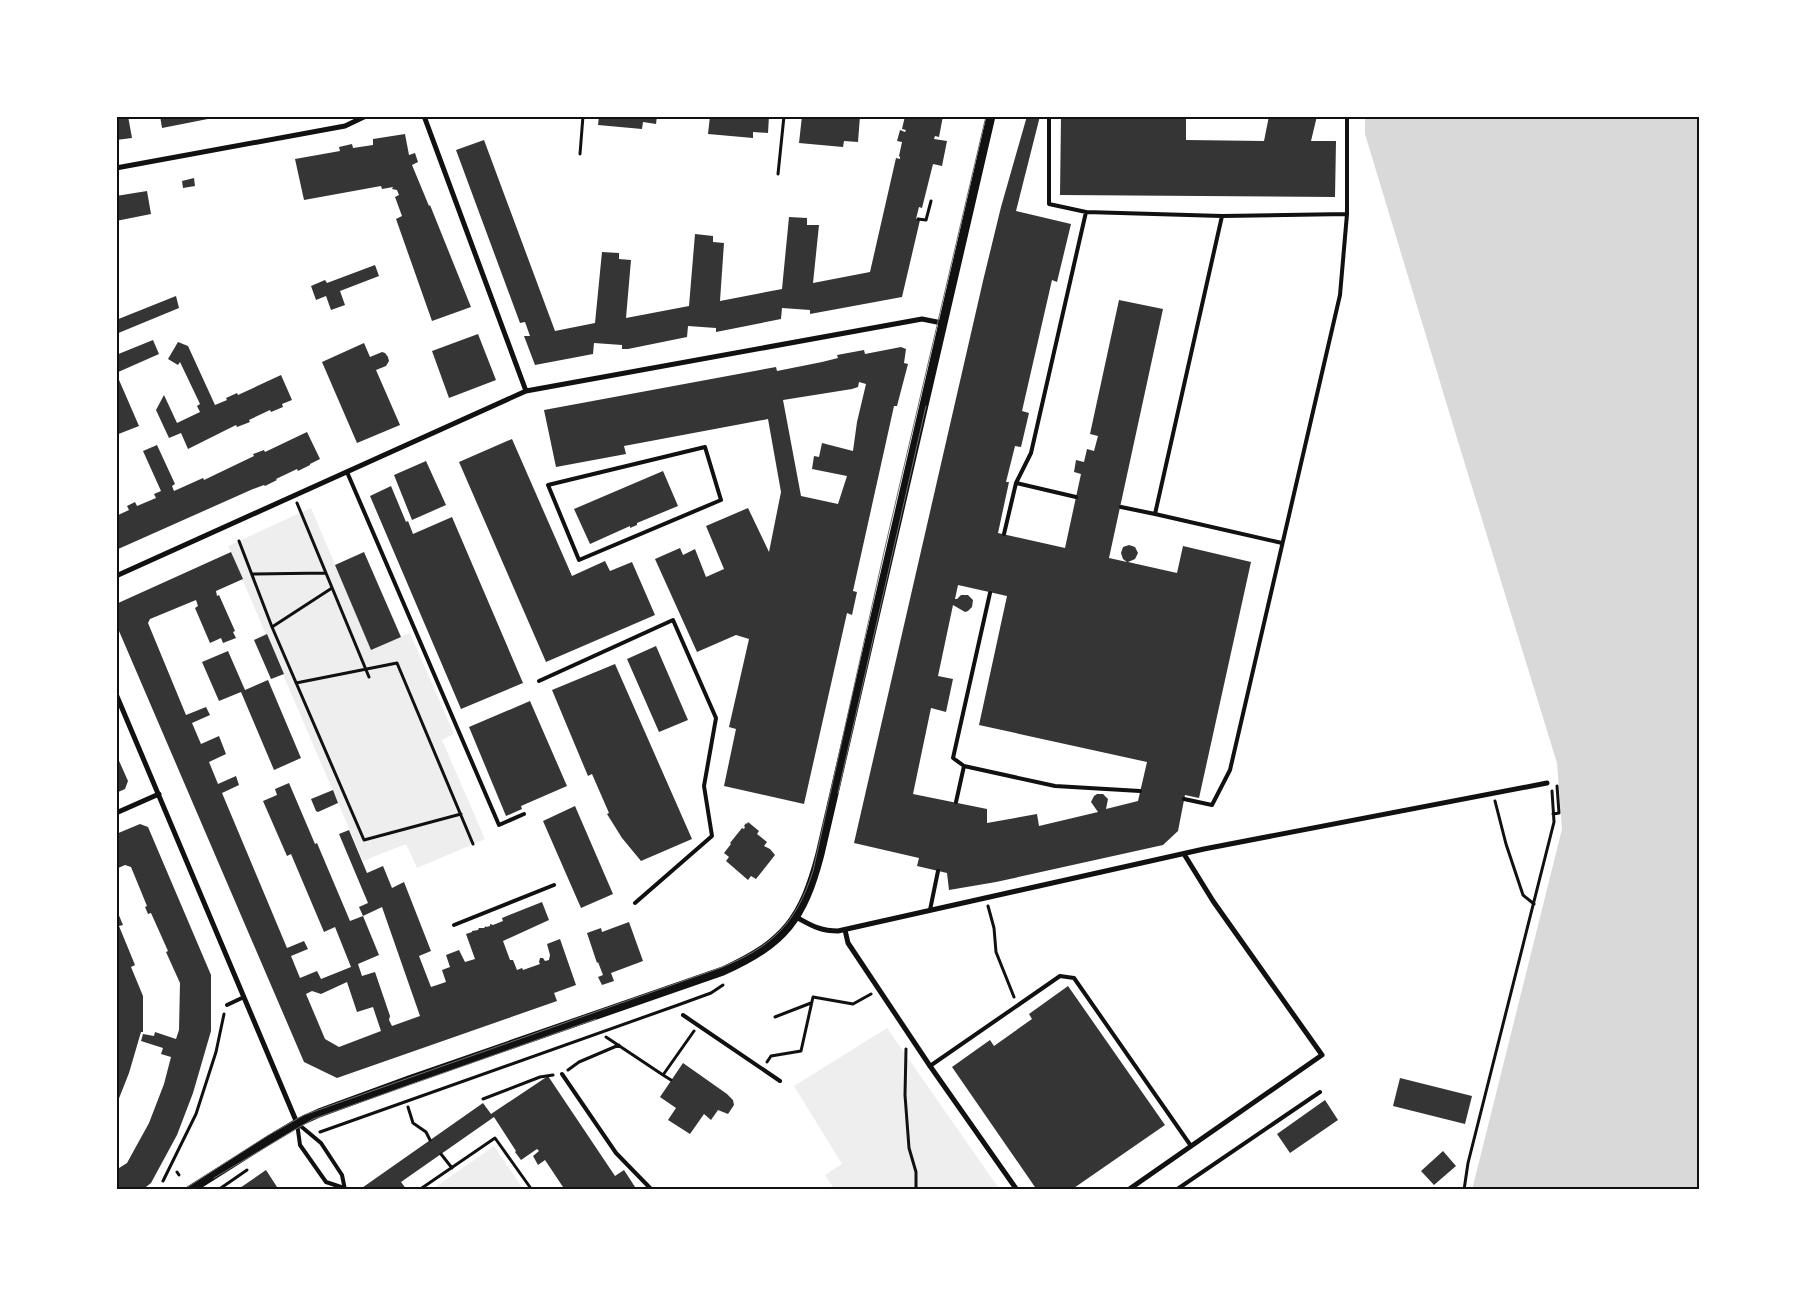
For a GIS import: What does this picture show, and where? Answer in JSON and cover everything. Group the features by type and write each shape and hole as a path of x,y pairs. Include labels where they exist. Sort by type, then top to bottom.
{"street":[{"path":"116,168 345,126 366,116"},
{"path":"424,116 526,391"},
{"path":"190,1190 297,1123 409,1080 723,971 753,957 766,948 784,932 796,917 812,886 820,854 991,116"},
{"path":"116,576 526,391 922,319 942,323"},
{"path":"116,694 297,1123"},
{"path":"796,917 824,931 845,930 1184,854 1547,783"},
{"path":"116,813 159,794"},
{"path":"1128,1190 1322,1055 1213,901 1184,854"},
{"path":"845,930 848,943 930,1066 1017,1190"}],"lane":[{"path":"1049,116 1049,204 1086,212 1222,216 1347,214"},
{"path":"1184,800 1212,805 1230,770 1340,295 1347,214 1347,116"},
{"path":"1004,534 1016,483 1031,453 1086,212"},
{"path":"1155,514 1222,216"},
{"path":"705,447 721,500 636,537 579,560 548,484 705,447"},
{"path":"347,472 500,825 524,814"},
{"path":"1016,483 1076,497"},
{"path":"1120,508 1155,514 1282,544"},
{"path":"990,593 953,758 964,766 1055,786 1140,791"},
{"path":"539,681 673,620 716,718 704,786 712,836 635,903"},
{"path":"956,802 964,766"},
{"path":"930,910 938,871"},
{"path":"454,925 554,885"},
{"path":"930,1066 1060,976 1074,978 1191,1146"},
{"path":"227,1004 244,997"},
{"path":"683,1015 780,1081"},
{"path":"562,1074 616,1153 652,1190"},
{"path":"1176,1190 1320,1092"},
{"path":"297,1123 321,1143 342,1175 345,1189"},
{"path":"297,1123 300,1145 326,1182 345,1189"}],"path":[{"path":"580,154 583,116"},
{"path":"778,174 784,116"},
{"path":"918,218 926,220 931,201"},
{"path":"293,496 369,677"},
{"path":"239,541 272,627 364,840 461,814"},
{"path":"252,574 326,573"},
{"path":"272,627 332,588"},
{"path":"296,682 397,663 473,844"},
{"path":"1464,1190 1468,1163 1554,822 1551,784 1547,783"},
{"path":"1493,794 1506,844 1523,895 1534,904"},
{"path":"1553,814 1559,813 1558,795"},
{"path":"986,898 994,928 996,952 1018,1006"},
{"path":"763,1068 771,1056 801,1051 813,997 853,1004 879,989"},
{"path":"311,1135 710,993"},
{"path":"775,1017 811,1003"},
{"path":"163,1181 196,1114 216,1052 224,1010"},
{"path":"663,1074 698,1024"},
{"path":"606,1037 671,1080"},
{"path":"915,1043 906,1049 905,1095 910,1148 916,1172 916,1190"},
{"path":"579,1062 619,1046"},
{"path":"483,1098 540,1077 562,1074"},
{"path":"408,1107 413,1123 426,1132 430,1140"},
{"path":"419,1190 495,1138 532,1190"},
{"path":"441,1154 452,1168"},
{"path":"218,1190 251,1168"}],"shaded area":[{"path":"1365,116 1699,116 1699,1190 1472,1190 1562,829 1557,763 1365,134"},
{"path":"311,508 371,649 410,633 454,734 442,740 485,839 417,868 406,844 363,861 228,546"},
{"path":"887,1028 1000,1190 835,1190 825,1175 842,1164 794,1086"},
{"path":"494,1146 524,1190 431,1190"}],"building":[{"path":"116,116 128,116 132,138 116,140"},
{"path":"160,116 218,116 218,117 162,128"},
{"path":"599,116 657,116 656,124 643,122 642,129 598,125"},
{"path":"710,116 769,116 768,133 753,132 753,138 708,134"},
{"path":"802,116 860,116 858,142 844,141 843,147 799,143"},
{"path":"905,116 943,116 939,137 935,136 934,139 947,141 942,166 933,164 922,208 919,207 916,219 920,220 902,297 810,314 810,310 782,308 781,319 716,332 716,328 688,326 687,337 628,349 622,349 622,345 594,343 593,354 535,365 524,336 530,336 525,322 520,323 456,150 484,140 555,331 595,323 602,252 619,253 619,259 631,260 626,318 689,306 695,234 713,236 713,242 724,243 720,301 782,289 789,217 807,218 807,225 819,225 813,283 870,272 896,158 900,159 902,142 897,141 900,130 905,132 906,130 902,129"},
{"path":"1027,116 1040,116 1016,211 1071,224 1057,282 1052,280 1022,411 1029,413 1021,447 1015,446 1006,482 1009,482 998,533 1065,548 1081,474 1074,472 1076,460 1084,462 1087,449 1094,451 1098,436 1090,434 1119,300 1163,309 1109,558 1127,562 1123,559 1121,553 1123,547 1129,545 1135,547 1138,553 1135,559 1128,562 1177,573 1183,546 1251,562 1199,798 1185,795 1178,831 1163,845 996,882 949,890 947,873 917,866 919,858 854,843 1001,207","holes":["958,585 1007,596 979,725 1147,762 1138,801 1106,809 1108,799 1103,794 1097,794 1091,802 1098,812 1039,826 1037,814 987,823 987,809 913,794 931,708 946,712 953,679 938,676 953,605 965,612 972,607 973,600 968,595 961,595 955,599"]},
{"path":"1061,116 1186,116 1186,140 1264,141 1269,116 1317,116 1311,141 1336,141 1335,197 1060,195"},
{"path":"405,134 409,155 415,153 418,162 412,165 471,307 432,321 396,219 402,216 395,197 399,195 397,190 392,189 393,187 382,189 381,186 304,200 295,159 340,151 339,147 352,144 353,148 373,145 373,139"},
{"path":"194,178 195,186 183,188 182,181"},
{"path":"147,191 151,214 116,221 116,196"},
{"path":"375,265 379,276 340,291 345,305 331,310 326,296 316,300 311,286 325,280 327,283"},
{"path":"176,296 179,308 116,334 116,320"},
{"path":"478,334 496,380 449,398 432,351"},
{"path":"153,340 159,354 116,373 116,355"},
{"path":"178,342 188,346 215,405 237,393 238,395 281,375 292,400 282,404 283,407 271,412 270,410 249,420 250,422 237,427 236,425 188,449 181,433 169,438 156,410 164,395 177,423 200,412 197,406 200,404 180,362 178,365 168,359"},
{"path":"364,343 370,357 382,352 388,357 389,361 386,366 376,370 400,425 357,443 322,362"},
{"path":"901,347 906,349 904,363 908,364 897,406 894,406 853,591 857,592 852,615 847,613 804,804 724,786 736,729 729,727 749,639 736,635 697,652 655,559 680,548 683,555 695,549 706,577 724,569 706,526 748,508 769,552 781,492 768,419 624,446 626,454 556,467 544,410 776,367 777,371 822,362 838,358 837,355 864,350 865,354","holes":["859,382 866,384 857,422 853,451 822,443 819,457 814,456 812,469 847,476 838,504 801,496 783,400 852,389 858,387"]},
{"path":"116,373 139,426 116,435"},
{"path":"307,432 320,459 265,486 253,489 116,550 116,516 129,510 127,506 135,502 137,506 156,498 154,494 161,491 143,451 157,445 175,484 172,486 174,491 203,478 204,480 254,456 253,454 264,450 265,452"},
{"path":"512,439 572,576 605,561 610,571 632,562 655,615 546,662 459,462"},
{"path":"426,461 446,505 412,520 394,475"},
{"path":"663,471 678,506 590,544 574,509"},
{"path":"391,486 413,534 452,517 523,683 461,709 370,496"},
{"path":"231,552 243,579 216,591 235,631 233,632 236,638 223,643 221,638 210,643 195,608 198,606 196,600 150,619 148,623 186,715 206,707 210,715 192,723 201,744 219,736 226,754 209,762 218,784 236,776 239,785 222,793 287,948 304,941 308,949 291,956 300,978 317,971 321,979 351,967 335,927 324,932 291,854 287,856 263,801 277,795 275,789 289,783 350,921 363,916 359,907 368,903 339,834 349,830 367,873 383,866 392,888 404,882 431,951 419,956 431,987 446,982 442,970 450,967 446,955 459,950 465,962 475,959 466,934 503,921 502,918 542,902 549,920 503,941 510,960 513,960 517,970 522,968 523,970 540,964 540,958 543,958 545,961 549,960 550,955 547,944 560,939 576,985 554,993 557,1001 337,1078 304,1062 116,624 116,604","holes":["382,907 420,1016 392,1026 375,972 362,976 358,964 379,955 363,916","347,982 357,1012 373,1007 381,1031 339,1047 325,1039 306,994 312,991 321,994"]},
{"path":"364,552 401,637 371,650 335,565"},
{"path":"267,634 284,674 271,679 254,640"},
{"path":"656,646 688,720 659,732 627,659"},
{"path":"228,651 245,690 268,680 301,758 274,770 241,692 219,701 202,662"},
{"path":"615,664 692,839 641,861 622,838 607,814 609,813 592,774 588,776 552,690"},
{"path":"530,701 567,786 521,806 522,809 506,816 469,727"},
{"path":"116,754 128,781 125,789 116,793"},
{"path":"333,790 338,803 318,812 316,811 311,799"},
{"path":"575,806 613,894 581,908 543,821"},
{"path":"748,822 759,831 757,834 767,842 764,846 775,855 756,879 751,876 748,880 726,861 729,857 724,853"},
{"path":"140,824 148,827 211,975 211,1031 193,1093 177,1135 151,1183 142,1190 116,1190 116,1170 127,1163 149,1123 164,1084 171,1057 161,1054 163,1048 141,1041 143,1034 154,1036 155,1032 176,1039 179,1030 180,983 166,952 168,951 151,913 148,914 145,907 147,906 131,867 125,865 116,869 116,834"},
{"path":"118,913 123,925 119,926 135,965 131,967 143,996 143,1032 141,1032 129,1073 116,1106 116,914"},
{"path":"629,922 643,961 611,973 614,981 602,985 598,977 603,975 587,933 601,928 602,932"},
{"path":"1068,986 1165,1125 1071,1190 1037,1190 952,1067 990,1040 994,1046 1032,1019 1029,1014"},
{"path":"683,1063 727,1094 733,1100 734,1105 728,1114 718,1110 711,1120 704,1114 690,1134 668,1120 676,1108 660,1097"},
{"path":"548,1076 615,1176 624,1170 637,1190 565,1190 545,1160 538,1165 533,1156 539,1151 537,1149 521,1160 494,1117 401,1182 407,1190 359,1190 483,1103 491,1114"},
{"path":"1400,1078 1472,1096 1465,1124 1393,1106"},
{"path":"1325,1100 1338,1120 1290,1153 1277,1134"},
{"path":"1443,1151 1456,1166 1434,1185 1421,1171"},
{"path":"266,1170 279,1190 237,1190"}],"tram line":[{"path":"183,1190 267,1136 304,1115 720,968 738,960 768,942 780,932 790,919 799,906 813,871 884,552 986,116"},
{"path":"838,793 926,406"},
{"path":"214,1178 313,1119 596,1019"}]}
